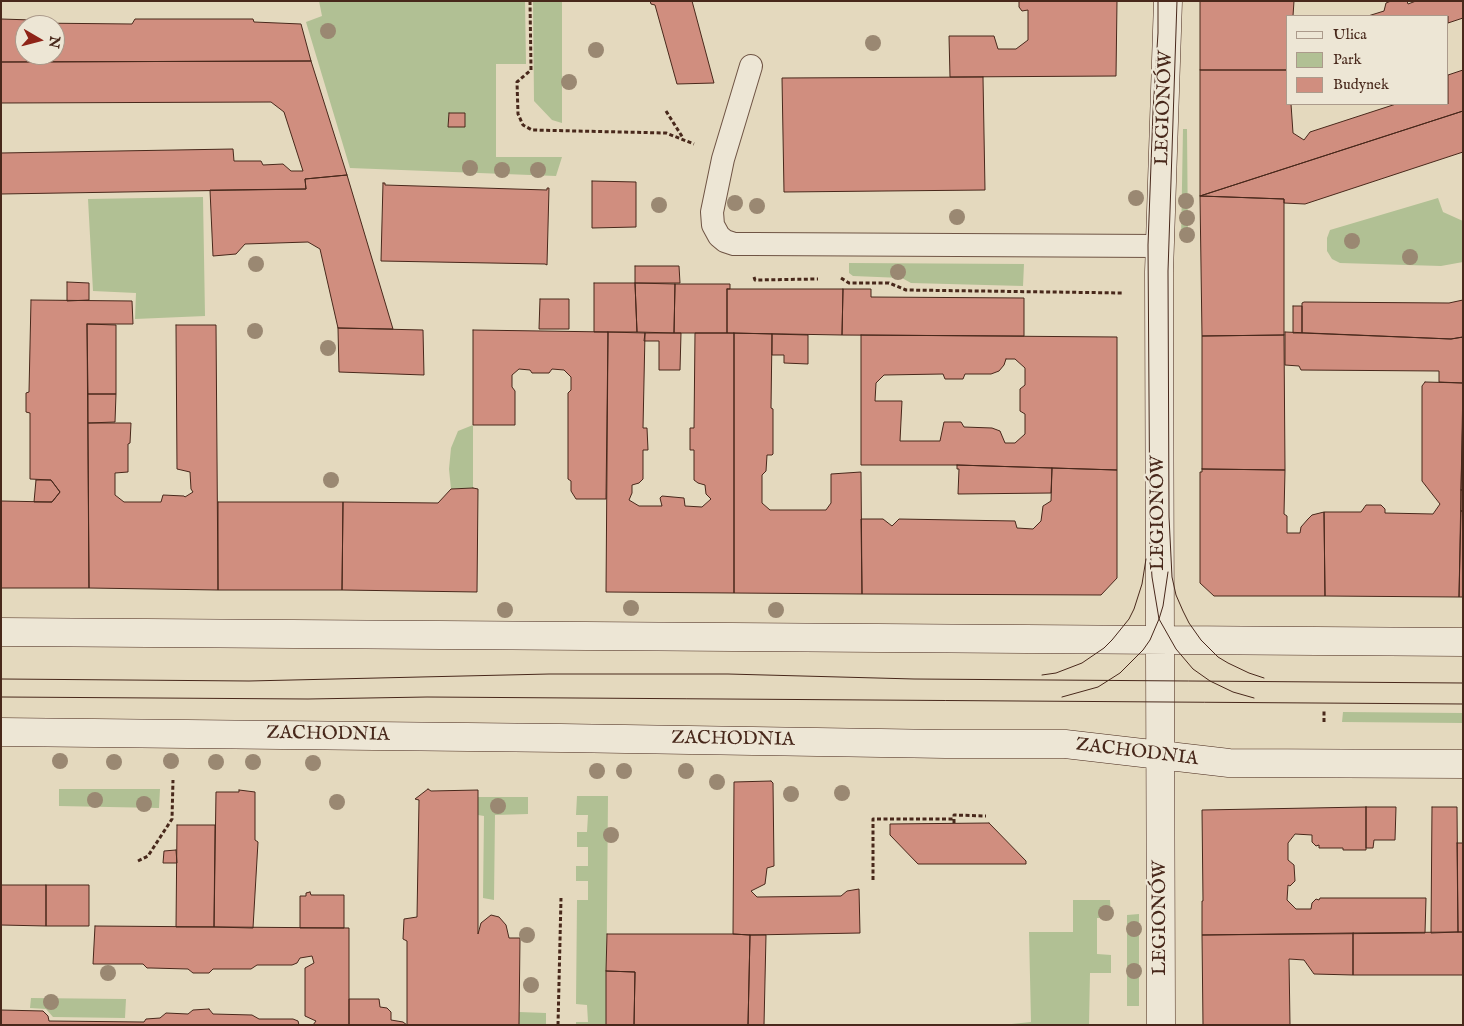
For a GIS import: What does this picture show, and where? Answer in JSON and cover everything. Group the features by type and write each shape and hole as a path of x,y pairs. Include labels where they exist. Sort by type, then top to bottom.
{"main road":[{"name":"LEGIONÓW","path":"1161,1025 1160,246 1168,1"},
{"path":"1,632 1463,642"},
{"name":"ZACHODNIA","path":"1,732 1065,744 1230,763 1463,764"}],"lane":[{"path":"752,66 723,159 712,212 712,225 719,236 725,241 734,244 1160,246"}],"path":[{"path":"530,1 531,70 517,82 518,114 523,125 532,130 666,133 683,139 723,159"},
{"path":"526,60 531,59"},
{"path":"666,110 683,139"},
{"path":"837,244 837,270 841,279 849,283 889,283 906,290 1124,293"},
{"path":"1324,712 1324,722"},
{"path":"138,861 148,856 172,819 173,780"},
{"path":"874,880 873,819 954,821 954,815 986,816"},
{"path":"558,1025 561,898"}],"green space":[{"path":"319,1 525,1 526,64 496,64 496,157 562,157 556,176 350,168 306,22 322,16"},
{"path":"533,1 562,1 562,123 552,120 534,101"},
{"path":"1183,129 1187,129 1188,241 1181,241"},
{"path":"203,197 205,316 135,319 136,293 93,291 88,199"},
{"path":"1438,198 1443,212 1463,221 1463,262 1441,266 1340,263 1332,259 1327,251 1327,238 1330,230"},
{"path":"849,263 1024,264 1023,286 911,283 902,278 853,276 849,273"},
{"path":"473,425 473,488 451,489 449,469 451,448 458,431"},
{"path":"1343,712 1463,713 1463,723 1342,722"},
{"path":"59,789 160,789 159,808 59,806"},
{"path":"577,796 608,796 606,1025 576,1025 576,1022 588,1022 587,1005 576,1004 577,900 588,900 588,881 576,881 576,866 588,866 588,847 577,847 577,832 587,832 588,815 576,815"},
{"path":"478,797 528,797 528,814 495,815 494,900 483,898 484,816 478,815"},
{"path":"1073,900 1110,900 1111,918 1097,918 1097,954 1111,955 1111,973 1090,973 1089,1025 1002,1025 1031,1022 1029,932 1073,932"},
{"path":"1139,914 1139,1006 1127,1006 1127,915"},
{"path":"31,998 126,999 125,1018 53,1017 46,1009 30,1008"},
{"path":"519,1012 546,1013 546,1025 519,1025"}],"building":[{"path":"650,1 692,1 714,83 677,84 655,5 651,4"},
{"path":"1019,1 1117,1 1116,76 950,77 949,36 994,36 998,49 1016,49 1028,40 1028,10 1022,11 1019,7"},
{"path":"1200,1 1294,1 1293,15 1286,15 1286,70 1200,70"},
{"path":"1391,1 1407,1 1408,4 1416,1 1463,1 1463,18 1449,23 1449,15 1371,15 1384,11 1386,3"},
{"path":"1,19 15,19 15,62 1,62"},
{"path":"135,19 253,19 254,22 301,24 311,61 65,62 65,23 132,24"},
{"path":"311,61 347,175 305,179 306,189 1,194 1,153 233,149 234,161 261,161 263,165 283,164 291,171 303,171 284,112 271,102 1,103 1,62 15,62 15,65 65,65 65,62"},
{"path":"1200,70 1286,70 1286,105 1291,105 1293,133 1304,140 1310,132 1393,105 1449,105 1449,75 1463,70 1463,111 1200,196"},
{"path":"983,77 985,190 784,192 782,78"},
{"path":"1463,111 1463,152 1305,204 1284,203 1284,199 1200,196"},
{"path":"449,113 465,113 465,127 448,127"},
{"path":"347,175 393,329 338,328 320,249 308,242 245,244 236,254 213,256 210,190 306,189 305,179"},
{"path":"592,181 636,182 636,227 592,228"},
{"path":"383,183 385,185 547,190 549,188 547,265 381,261"},
{"path":"1200,196 1284,199 1284,335 1202,336"},
{"path":"635,266 679,266 680,283 635,283"},
{"path":"67,282 89,283 89,300 67,301"},
{"path":"594,283 635,283 637,332 594,332"},
{"path":"635,283 675,284 674,333 637,332"},
{"path":"675,284 730,284 730,289 727,289 727,333 674,333"},
{"path":"727,289 843,289 842,335 727,333"},
{"path":"843,289 871,289 871,297 1024,298 1024,336 842,335"},
{"path":"540,299 569,299 569,329 539,329"},
{"path":"31,300 132,301 133,324 87,324 89,588 1,588 1,501 52,502 60,492 51,480 30,479 30,413 26,412 26,393 29,392"},
{"path":"1463,300 1463,337 1451,339 1302,333 1302,303 1304,302 1449,303"},
{"path":"1293,306 1302,306 1302,333 1293,333"},
{"path":"87,324 116,325 116,394 88,394"},
{"path":"176,325 216,325 218,590 89,588 88,423 131,423 130,443 128,444 128,472 115,473 115,495 124,502 161,502 163,495 185,497 193,492 191,489 190,472 177,469"},
{"path":"338,328 423,330 424,375 339,372"},
{"path":"473,330 608,332 606,499 576,499 571,491 571,481 568,479 568,393 571,390 571,377 564,370 552,369 549,373 532,373 530,370 519,369 512,375 512,387 515,391 515,425 473,425"},
{"path":"608,332 645,333 643,428 647,428 648,450 643,450 643,479 639,483 632,485 632,493 629,500 639,506 662,506 660,498 662,496 684,498 685,506 702,507 711,499 706,494 705,485 694,480 694,450 690,450 690,428 694,428 695,333 734,333 734,593 606,592"},
{"path":"1285,332 1451,339 1463,337 1463,383 1439,382 1439,371 1301,370 1299,366 1285,365"},
{"path":"645,333 681,333 680,370 659,370 659,341 644,341"},
{"path":"734,333 772,334 771,408 773,409 773,454 767,455 766,471 762,475 762,503 770,510 826,510 831,503 831,474 861,472 862,594 734,593"},
{"path":"772,334 808,335 808,364 784,363 784,355 772,355"},
{"path":"861,335 1117,337 1117,470 957,465 861,465","holes":["1006,359 1015,359 1025,368 1025,385 1020,389 1020,411 1025,414 1025,434 1015,443 1005,443 1000,431 992,428 964,427 961,422 944,422 940,441 900,441 902,401 875,401 876,383 884,375 943,374 945,379 963,379 965,374 991,374 999,371"]},
{"path":"1284,335 1285,470 1202,469 1202,336"},
{"path":"1425,382 1463,383 1459,597 1325,596 1324,512 1361,512 1366,505 1381,505 1385,509 1385,513 1433,514 1440,504 1422,481 1422,386"},
{"path":"88,394 116,394 115,422 88,423"},
{"path":"1463,408 1463,490 1461,490"},
{"path":"957,465 1052,468 1051,493 958,494 959,469 957,469"},
{"path":"1052,468 1117,470 1117,578 1101,595 862,594 861,519 883,519 892,526 899,519 1015,521 1017,528 1033,529 1041,521 1043,506 1051,501"},
{"path":"1202,469 1285,470 1284,514 1287,516 1287,533 1300,533 1301,527 1312,515 1324,512 1325,596 1214,596 1200,583 1200,472 1202,472"},
{"path":"36,480 51,480 60,492 52,502 34,502"},
{"path":"451,489 478,489 477,592 342,590 343,502 438,503"},
{"path":"1461,490 1463,490 1463,511 1461,511"},
{"path":"218,502 343,502 342,590 218,590"},
{"path":"1461,511 1463,511 1463,597 1459,597"},
{"path":"771,781 773,783 774,866 767,868 765,884 751,891 757,897 841,896 847,891 859,889 860,933 733,934 734,782"},
{"path":"428,789 431,791 478,790 478,934 481,923 491,915 499,917 506,925 509,938 520,938 519,1025 407,1025 407,941 403,939 404,919 417,917 419,800 415,799"},
{"path":"239,790 255,792 255,840 258,842 253,928 214,927 216,792 239,792"},
{"path":"1366,807 1366,850 1319,848 1319,845 1316,846 1312,842 1312,835 1295,834 1288,843 1288,860 1294,865 1295,881 1290,886 1288,885 1287,900 1296,909 1311,909 1312,903 1320,898 1426,898 1425,933 1202,935 1202,810"},
{"path":"1366,807 1396,807 1395,840 1374,840 1373,848 1366,848"},
{"path":"1432,807 1457,807 1458,932 1431,933"},
{"path":"989,823 1026,861 1026,864 918,864 890,835 890,824"},
{"path":"177,825 215,825 214,927 176,927"},
{"path":"1457,843 1463,843 1463,932 1458,932"},
{"path":"176,850 177,863 163,863 164,851"},
{"path":"1,885 46,885 46,926 1,925"},
{"path":"46,885 89,885 89,926 46,926"},
{"path":"310,892 311,895 344,895 344,928 300,928 300,896 306,896 306,893"},
{"path":"95,926 349,928 349,1025 313,1025 316,1021 305,1016 305,968 314,963 312,956 300,958 297,963 292,965 257,965 251,969 213,969 209,973 193,973 188,969 147,968 143,964 93,964"},
{"path":"1463,932 1463,975 1353,975 1353,933"},
{"path":"1353,933 1353,975 1314,974 1304,960 1289,959 1290,1025 1203,1025 1202,935"},
{"path":"607,934 750,935 748,1025 634,1025 635,972 606,971"},
{"path":"750,935 766,935 764,1025 748,1025"},
{"path":"606,971 635,972 634,1025 606,1025"},
{"path":"349,999 379,999 380,1007 387,1008 391,1012 391,1020 403,1022 407,1025 349,1025"},
{"path":"209,1009 213,1014 252,1015 259,1019 293,1019 298,1021 299,1025 1,1025 1,1010 43,1011 48,1016 49,1021 144,1022 146,1019 160,1018 166,1013 188,1014 193,1010"}],"tram line":[{"path":"1158,1 1148,245 1150,546 1152,577 1159,619 1176,649 1193,669 1210,681 1233,692 1254,698"},
{"path":"1177,1 1168,271 1169,517 1172,577 1176,595 1183,611 1201,640 1218,657 1249,673 1264,678"},
{"path":"1042,675 1056,673 1082,663 1112,640 1129,619 1134,609 1142,584 1146,559"},
{"path":"1062,697 1098,687 1120,673 1143,650 1150,640 1159,619 1168,572"},
{"path":"1,679 249,681 549,674 728,674 914,679 1463,683"},
{"path":"1,697 308,699 427,697 1463,704"}]}
